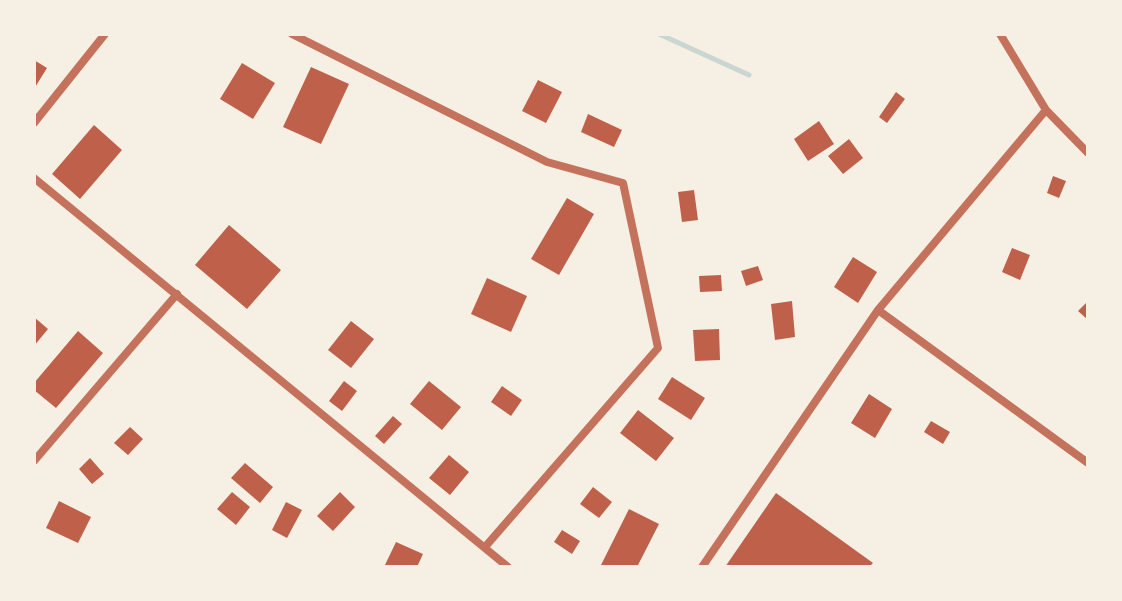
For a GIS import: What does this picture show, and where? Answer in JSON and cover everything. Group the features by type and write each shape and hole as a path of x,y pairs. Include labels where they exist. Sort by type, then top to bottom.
{"street":[{"path":"34,123 105,34"},
{"path":"292,34 547,162 623,183 658,348 485,547"},
{"path":"1000,34 1046,110 1088,153"},
{"path":"702,567 878,310 1046,110"},
{"path":"34,178 508,567"},
{"path":"34,461 177,294"},
{"path":"878,310 1088,463"}],"building":[{"path":"34,60 47,68 34,89"},
{"path":"242,63 275,83 253,119 220,99"},
{"path":"311,67 349,84 321,144 283,127"},
{"path":"538,80 562,92 546,123 522,111"},
{"path":"896,92 905,99 887,123 879,117"},
{"path":"588,114 622,130 614,147 581,132"},
{"path":"819,121 834,144 808,161 794,139"},
{"path":"94,125 122,150 80,199 52,174"},
{"path":"849,139 863,158 843,174 828,156"},
{"path":"1053,176 1066,181 1059,198 1047,193"},
{"path":"694,190 698,220 682,222 678,192"},
{"path":"567,198 594,214 559,275 531,259"},
{"path":"229,225 281,270 247,309 195,265"},
{"path":"1012,248 1030,255 1020,280 1002,272"},
{"path":"853,257 877,272 858,303 834,287"},
{"path":"758,266 763,280 746,286 741,271"},
{"path":"721,275 722,291 700,292 699,276"},
{"path":"487,278 527,296 511,332 471,314"},
{"path":"792,301 795,337 775,340 771,304"},
{"path":"1088,301 1088,320 1078,311"},
{"path":"34,317 48,329 34,346"},
{"path":"351,321 374,339 351,368 328,350"},
{"path":"719,329 720,360 695,361 693,330"},
{"path":"78,331 103,353 56,408 34,390 34,383"},
{"path":"672,377 705,398 691,420 658,399"},
{"path":"344,381 357,391 342,411 329,401"},
{"path":"429,381 461,407 442,430 410,404"},
{"path":"502,386 522,400 511,416 491,402"},
{"path":"869,394 892,409 875,438 851,423"},
{"path":"638,410 674,438 656,461 620,433"},
{"path":"393,416 402,424 384,444 375,436"},
{"path":"931,421 950,432 943,444 924,432"},
{"path":"130,427 143,439 128,455 114,443"},
{"path":"449,455 469,472 450,495 429,478"},
{"path":"90,458 104,474 92,484 79,469"},
{"path":"245,463 273,487 260,503 231,478"},
{"path":"593,487 612,502 599,518 580,504"},
{"path":"232,492 250,507 236,525 217,509"},
{"path":"340,492 355,507 333,531 317,516"},
{"path":"776,493 873,563 869,567 725,567"},
{"path":"59,501 91,517 78,543 46,528"},
{"path":"286,502 302,510 287,538 272,530"},
{"path":"629,509 659,524 637,567 600,567"},
{"path":"562,530 580,541 572,554 554,542"},
{"path":"396,542 423,554 417,567 384,567"}],"waterway":[{"path":"659,34 749,75"}]}
